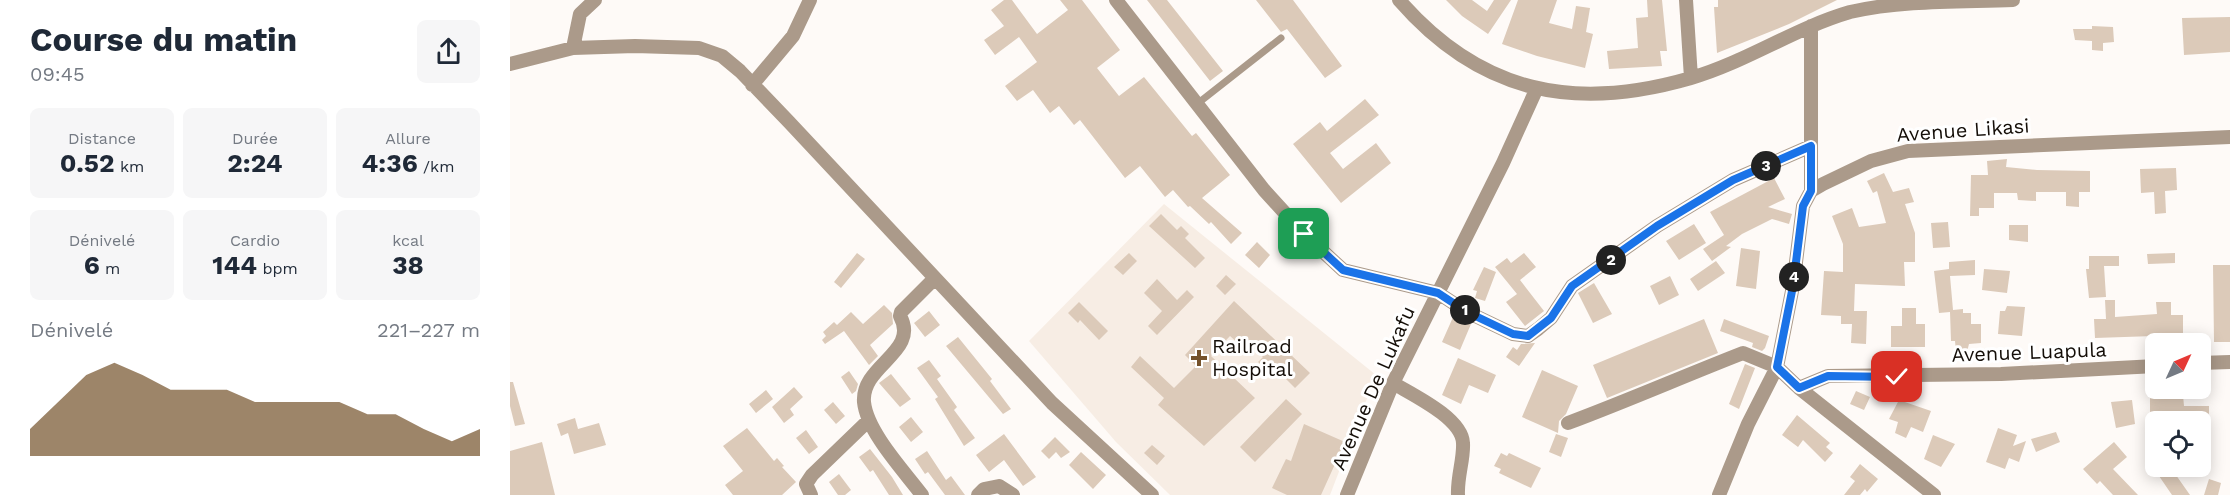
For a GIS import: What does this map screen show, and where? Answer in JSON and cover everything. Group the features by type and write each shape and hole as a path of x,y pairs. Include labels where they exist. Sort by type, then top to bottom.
{"street":[{"path":"573,48 580,14 595,0"},
{"path":"752,85 793,36 810,0"},
{"path":"1116,0 1264,190 1304,234 1343,270 1438,293 1467,312 1513,334 1528,336 1551,318 1572,286 1657,226 1733,180 1811,146"},
{"path":"1399,0 1434,36 1474,64 1536,90 1578,95 1605,93 1691,78 1811,26 1851,12 1893,3 2013,0"},
{"path":"1686,0 1691,78"},
{"path":"1721,494 1748,424 1777,367 1793,286 1803,206 1811,191 1811,26"},
{"path":"510,64 573,48 635,46 699,48 722,57 752,85 1052,403 1152,495"},
{"name":"Avenue De Lukafu","path":"1347,495 1393,383 1503,164 1536,90"},
{"name":"Avenue Likasi","path":"1811,191 1871,161 1908,151 2230,137"},
{"path":"922,495 869,420 864,402 866,388 873,375 904,340 906,328 900,316 901,312 934,279"},
{"path":"1568,423 1640,397 1700,368 1743,353 1777,367 1799,388 1934,495"},
{"path":"2211,363 2230,362"},
{"name":"Avenue Luapula","path":"1799,388 1828,376 2001,374 2145,367"},
{"path":"1393,383 1456,425 1463,442 1458,495"},
{"path":"811,495 806,484 812,475 869,420"},
{"path":"978,495 984,489 999,486 1013,495"}],"lane":[{"path":"1197,104 1281,38"}],"shaded area":[{"name":"Railroad Hospital","path":"1164,204 1376,375 1330,495 1170,495 1116,442 1029,341"}],"building":[{"path":"1004,0 1012,0 1037,34 1068,10 1060,0 1082,0 1120,50 1097,68 1119,96 1144,77 1192,136 1196,133 1230,175 1202,198 1242,233 1231,244 1211,222 1209,224 1190,206 1188,207 1173,190 1165,197 1140,166 1125,178 1080,120 1074,125 1059,106 1050,113 1033,90 1017,101 1005,86 1037,62 1019,37 995,55 984,40 1004,26 991,10"},
{"path":"1147,0 1167,0 1223,71 1210,81"},
{"path":"1256,0 1293,0 1342,66 1325,78 1287,29 1281,32"},
{"path":"1446,0 1472,0 1487,11 1494,0 1511,0 1488,34 1462,16"},
{"path":"1518,0 1557,0 1549,23 1572,29 1576,6 1590,8 1586,32 1593,34 1585,68 1537,56 1502,44"},
{"path":"1647,0 1662,0 1667,51 1660,51 1662,66 1609,69 1607,51 1638,48 1636,18 1648,17"},
{"path":"1718,0 1837,0 1789,24 1717,53 1714,7 1718,7"},
{"path":"2230,17 2230,52 2184,55 2182,18"},
{"path":"2092,26 2113,27 2114,42 2103,43 2103,51 2092,50 2092,41 2075,40 2073,29 2092,29"},
{"path":"1365,99 1379,115 1330,153 1343,169 1376,143 1391,163 1341,203 1293,144 1320,122 1327,131"},
{"path":"2007,159 2006,167 2090,171 2090,192 2079,192 2079,207 2066,206 2066,192 2036,192 2036,201 2018,200 2017,193 1994,193 1994,208 1979,208 1979,216 1970,216 1971,175 1988,175 1987,161"},
{"path":"2176,168 2177,190 2165,191 2166,213 2155,214 2154,192 2141,193 2140,169"},
{"path":"1884,173 1893,192 1909,188 1914,202 1905,204 1915,233 1915,262 1904,262 1905,286 1855,284 1854,311 1867,311 1866,344 1851,343 1852,324 1841,324 1841,316 1821,315 1824,271 1843,272 1843,244 1832,216 1852,208 1859,227 1886,223 1877,191 1873,193 1867,181"},
{"path":"1774,178 1785,199 1768,207 1792,214 1789,224 1772,219 1742,234 1726,246 1731,247 1712,261 1703,249 1724,235 1710,212"},
{"path":"1161,214 1177,230 1181,226 1189,234 1185,238 1205,258 1195,268 1149,226"},
{"path":"1948,222 1950,247 1933,248 1931,223"},
{"path":"1694,224 1706,243 1679,260 1666,241"},
{"path":"2009,225 2028,225 2028,242 2009,240"},
{"path":"1257,242 1270,255 1259,268 1245,255"},
{"path":"1741,248 1760,251 1756,289 1736,286"},
{"path":"857,253 865,259 841,288 834,282"},
{"path":"1129,253 1137,261 1123,275 1114,267"},
{"path":"1524,253 1536,267 1520,280 1544,311 1525,326 1506,302 1517,294 1495,267 1507,258 1511,263"},
{"path":"2175,253 2175,263 2148,264 2147,254"},
{"path":"2089,256 2119,256 2119,266 2104,266 2106,297 2089,298 2086,269 2089,269"},
{"path":"1975,260 1975,275 1950,276 1953,310 1963,309 1963,313 1971,313 1971,324 1981,324 1981,343 1969,344 1967,352 1956,352 1955,341 1951,341 1950,312 1939,313 1934,271 1949,269 1949,262"},
{"path":"1716,261 1725,273 1698,291 1690,279"},
{"path":"2213,265 2230,265 2230,342 2214,342"},
{"path":"1484,267 1496,272 1485,301 1475,298 1477,291 1473,290"},
{"path":"1984,269 2010,271 2007,293 1982,290"},
{"path":"1226,275 1236,284 1225,295 1216,286"},
{"path":"1670,276 1679,295 1659,305 1650,286"},
{"path":"1157,279 1177,300 1187,290 1194,297 1157,335 1148,326 1162,311 1144,293"},
{"path":"1594,283 1612,314 1593,323 1578,293"},
{"path":"2105,300 2115,300 2115,317 2157,314 2156,302 2171,302 2171,315 2183,315 2183,333 2145,333 2145,336 2095,338 2094,319 2106,319"},
{"path":"1234,301 1310,373 1295,388 1270,363 1265,368 1258,362 1263,357 1245,340 1240,345 1230,336 1211,356 1255,398 1204,446 1158,405 1164,398 1131,367 1140,356 1174,388 1196,366 1185,355"},
{"path":"1079,302 1108,331 1099,340 1080,320 1078,323 1068,313"},
{"path":"884,305 892,313 893,324 870,345 878,356 869,365 844,331 825,344 822,340 826,336 823,332 834,322 837,325 851,312 863,324"},
{"path":"2007,306 2025,307 2022,336 1998,334 2000,311 2005,311"},
{"path":"1902,308 1916,308 1916,324 1925,324 1925,347 1891,347 1891,326 1902,326"},
{"path":"929,311 940,325 925,337 914,323"},
{"path":"1454,315 1471,324 1460,350 1442,342"},
{"path":"1704,319 1718,353 1607,398 1593,365"},
{"path":"1724,319 1769,336 1765,348 1762,351 1752,347 1753,343 1720,331"},
{"path":"958,337 992,379 990,381 1011,409 1003,414 946,346"},
{"path":"1535,343 1519,366 1506,357 1513,347 1517,350 1521,344"},
{"path":"1458,358 1496,375 1488,393 1469,385 1461,404 1442,395"},
{"path":"929,360 941,376 937,379 957,407 954,410 975,438 964,446 935,399 938,397 917,368"},
{"path":"1745,364 1755,368 1739,409 1729,404"},
{"path":"1542,370 1578,386 1566,414 1559,421 1558,433 1522,417"},
{"path":"849,371 858,384 856,391 852,394 841,377"},
{"path":"891,374 911,399 900,407 879,383"},
{"path":"510,382 513,382 525,424 515,426 510,406"},
{"path":"794,387 803,397 790,409 794,415 784,423 772,407"},
{"path":"766,390 773,399 756,413 749,404"},
{"path":"1856,391 1870,397 1864,410 1850,404"},
{"path":"1286,399 1302,414 1255,462 1240,447"},
{"path":"2150,399 2183,399 2184,406 2209,406 2209,411 2150,411"},
{"path":"1899,400 1931,411 1923,432 1911,427 1906,438 1895,433 1898,422 1889,419"},
{"path":"2132,400 2135,424 2116,428 2111,402"},
{"path":"833,402 845,416 836,424 824,410"},
{"path":"1797,415 1830,443 1826,447 1833,453 1825,462 1803,440 1798,447 1782,435"},
{"path":"911,417 923,432 911,442 899,427"},
{"path":"575,418 578,429 599,423 606,445 574,454 568,433 561,436 557,424"},
{"path":"1304,424 1345,442 1321,495 1287,495 1272,488 1286,459 1291,461"},
{"path":"747,428 774,461 777,458 796,482 782,495 733,495 725,485 743,471 723,446"},
{"path":"1998,428 2017,435 2013,446 2026,441 2019,462 2009,458 2005,469 1986,462"},
{"path":"806,430 818,447 809,454 796,438"},
{"path":"2056,432 2060,442 2036,452 2031,439"},
{"path":"1004,434 1036,477 1023,486 1004,460 989,472 976,455"},
{"path":"1556,434 1568,438 1561,457 1549,452"},
{"path":"1933,435 1955,444 1941,467 1924,459"},
{"path":"1055,437 1070,452 1061,458 1056,452 1049,459 1041,451"},
{"path":"542,442 555,495 510,495 510,451"},
{"path":"2114,442 2127,457 2113,469 2138,495 2113,495 2100,481 2097,484 2083,469"},
{"path":"1152,445 1165,456 1157,465 1144,453"},
{"path":"870,449 903,495 889,495 873,470 870,472 859,457"},
{"path":"927,451 946,480 951,476 965,495 945,495 928,472 925,474 915,459"},
{"path":"1081,452 1106,475 1093,489 1069,465"},
{"path":"1501,453 1507,456 1509,453 1541,468 1531,488 1499,473 1501,469 1494,466"},
{"path":"1860,464 1878,479 1867,492 1865,489 1860,495 1844,495 1855,481 1850,477"},
{"path":"839,474 851,490 845,495 838,495 829,482"},
{"path":"2160,477 2177,477 2190,495 2172,495"},
{"path":"2209,479 2221,483 2218,495 2204,495"}],"place":[{"name":"Railroad Hospital","path":"1199,358"}],"route":[{"path":"1304,234 1343,270 1438,293 1467,312 1513,334 1528,336 1551,318 1572,286 1657,226 1733,180 1811,146 1811,191 1803,206 1793,286 1777,367 1799,388 1828,376 1897,377"}]}
